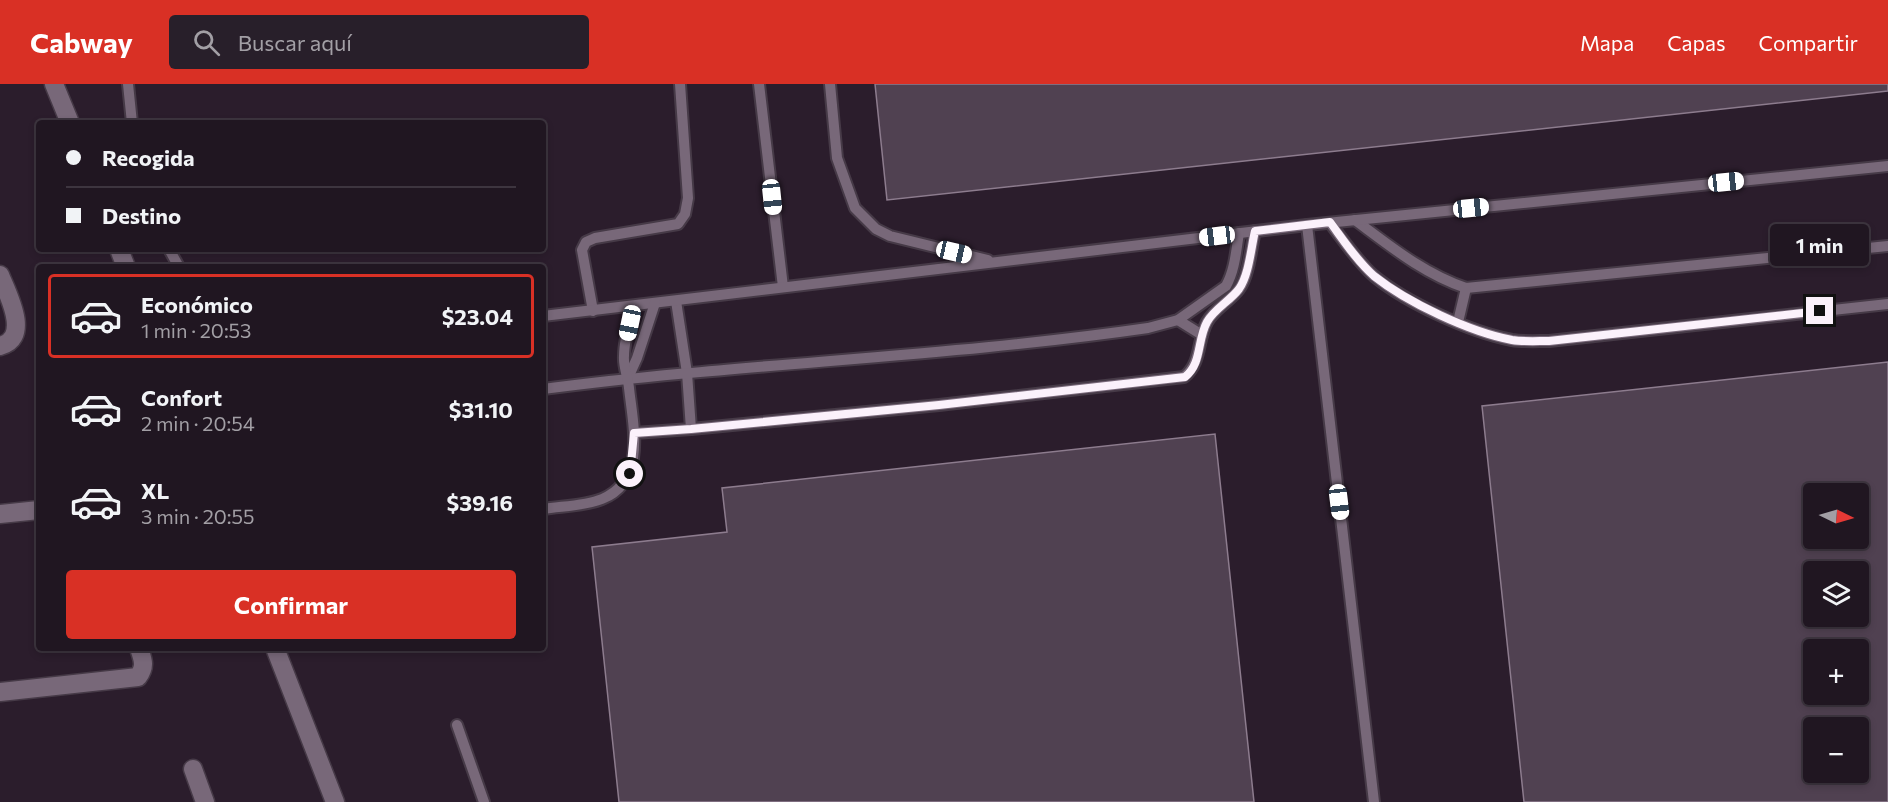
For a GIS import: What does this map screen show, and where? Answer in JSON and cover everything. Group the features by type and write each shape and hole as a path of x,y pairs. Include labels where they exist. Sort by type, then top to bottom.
{"street":[{"path":"54,84 69,120"},
{"path":"0,275 15,313 16,326 14,337 0,346"},
{"path":"0,514 36,510"},
{"path":"0,692 138,677 143,670 140,651"},
{"path":"276,651 335,802"},
{"path":"192,769 205,802"}],"lane":[{"path":"128,84 132,120"},
{"path":"593,311 582,250 586,242 595,237 678,224 685,214 688,198 680,84"},
{"path":"759,84 783,287"},
{"path":"830,84 837,158 855,208 876,229 890,236 997,262"},
{"path":"546,316 1330,222 1888,166"},
{"path":"1355,220 1409,260 1466,288 1888,246"},
{"path":"1330,222 1359,261 1374,276 1408,299 1484,334 1500,338 1549,341 1888,304"},
{"path":"1307,225 1374,802"},
{"path":"634,433 939,405 1185,377 1196,364 1207,321 1240,288 1255,231"},
{"path":"546,388 628,378 941,351 1148,328 1178,320 1226,286 1234,267 1239,233"},
{"path":"1458,322 1466,288"},
{"path":"676,301 687,374 691,429"},
{"path":"628,378 655,303"},
{"path":"546,509 601,500 615,493 630,474 634,433 628,378 623,357 634,306"},
{"path":"1178,320 1202,335"},
{"path":"457,726 484,802"}],"building":[{"path":"875,84 1888,84 1888,91 887,200"},
{"path":"1888,362 1888,802 1524,802 1482,406"},
{"path":"1215,434 1254,802 619,802 592,547 727,532 722,488"}],"route":[{"path":"630,474 634,433 939,405 1185,377 1196,364 1207,321 1240,288 1255,231 1330,222 1359,261 1374,276 1408,299 1484,334 1515,340 1549,341 1820,311"}]}
